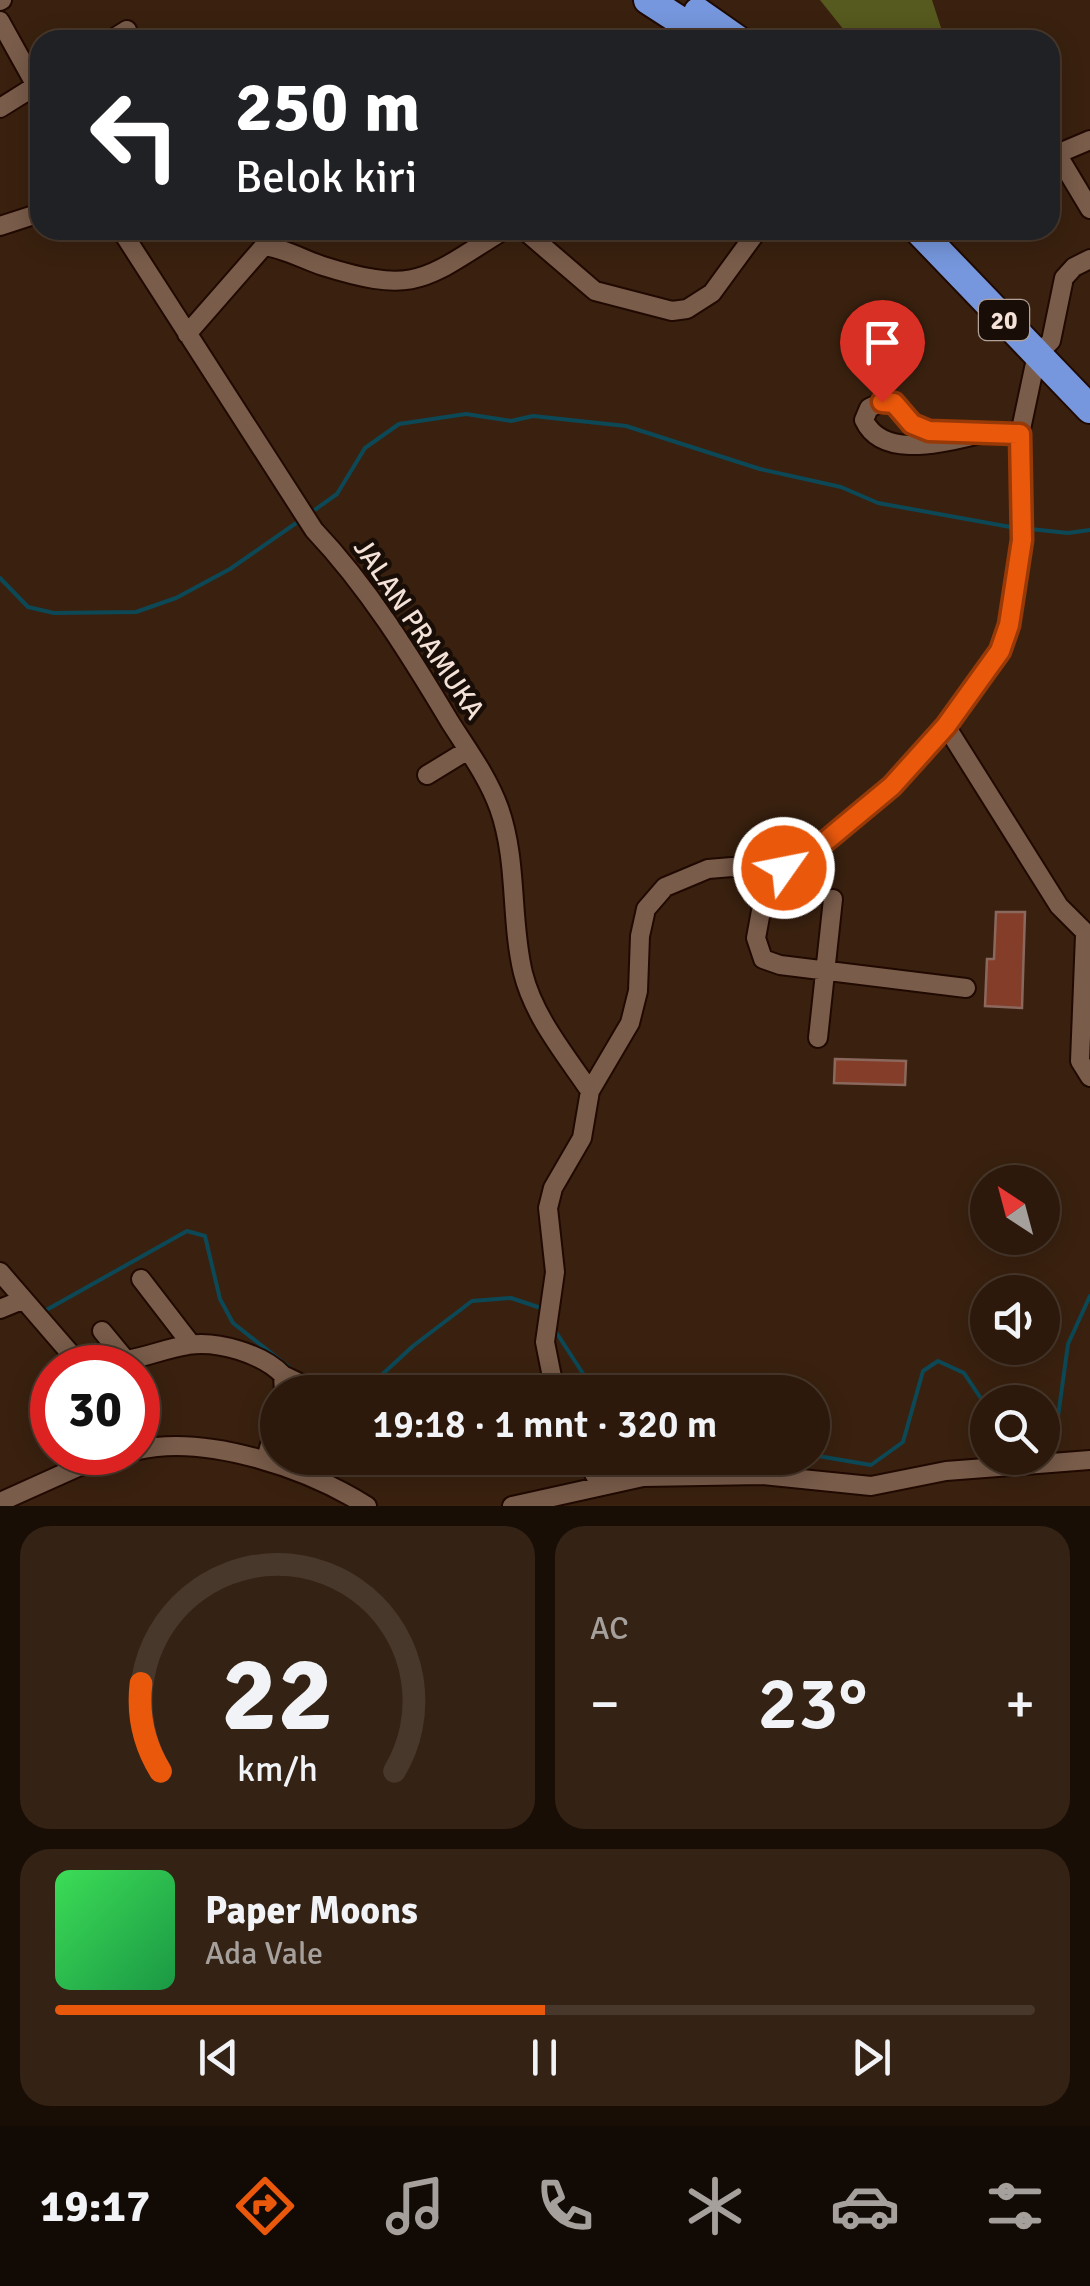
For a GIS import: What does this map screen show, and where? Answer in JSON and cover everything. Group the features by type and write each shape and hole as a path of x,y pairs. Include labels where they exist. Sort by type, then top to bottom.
{"highway":[{"path":"648,0 694,30"},
{"path":"680,0 724,30"},
{"name":"20","path":"929,240 1044,348 1090,382"},
{"name":"20","path":"950,240 1044,348 1090,409"}],"street":[{"path":"0,21 30,72"},
{"path":"0,108 30,92"},
{"path":"1060,152 1090,140"},
{"path":"1060,165 1090,209"},
{"path":"0,226 30,216"},
{"name":"JALAN PRAMUKA","path":"127,240 314,530 345,563 414,663 490,788 508,840 522,969 528,991 548,1029 590,1091"},
{"path":"186,334 264,246 325,266 399,282 441,270 488,240"},
{"path":"536,240 595,291 672,311 695,304 719,286 751,240"},
{"path":"552,1375 545,1342 556,1272 548,1208 554,1188 582,1138 590,1091 630,1023 638,992 640,936 646,909 665,887 708,869 732,867 768,873 798,861 892,786 946,726 988,670 1004,641 1022,540 1020,434 1064,278 1090,259"},
{"path":"981,434 907,445 880,439 864,420 869,408 882,402 894,403 918,428 1020,434"},
{"path":"946,726 1059,906 1088,936 1080,1062 1090,1077"},
{"path":"427,775 468,750"},
{"path":"768,873 756,938 759,953 771,963 966,988"},
{"path":"818,1038 833,899"},
{"path":"0,1272 62,1345"},
{"path":"141,1279 192,1344"},
{"path":"0,1309 22,1300"},
{"path":"102,1332 126,1360 192,1344 231,1348 273,1364 279,1375"},
{"path":"160,1449 203,1450 260,1458"},
{"path":"512,1506 642,1477 762,1475 871,1486 946,1471 1090,1460"},
{"path":"0,1502 60,1475"},
{"path":"307,1475 366,1506"},
{"path":"595,1475 600,1484"}],"green space":[{"path":"820,0 932,0 942,30 844,30"}],"building":[{"path":"996,912 1025,912 1022,1008 985,1006 987,959 994,959"},
{"path":"835,1059 906,1061 905,1085 834,1083"}],"waterway":[{"path":"309,514 337,494 365,448 399,424 466,414 511,421 533,416 626,426 760,469 841,487 878,503 1016,528"},
{"path":"0,578 28,607 54,613 136,612 176,598 230,569 302,519"},
{"path":"1030,529 1068,533 1090,530"},
{"path":"41,1313 187,1231 205,1236 220,1299 233,1323 294,1371"},
{"path":"1060,1402 1068,1344 1090,1296"},
{"path":"382,1375 472,1301 511,1298 541,1308"},
{"path":"554,1329 584,1375"},
{"path":"830,1458 871,1465 903,1442 923,1371 938,1361 964,1373 972,1385"}],"route":[{"path":"784,868 827,840 916,762 988,670 1009,625 1022,540 1020,434 929,431 912,424 894,403 882,402"}]}
